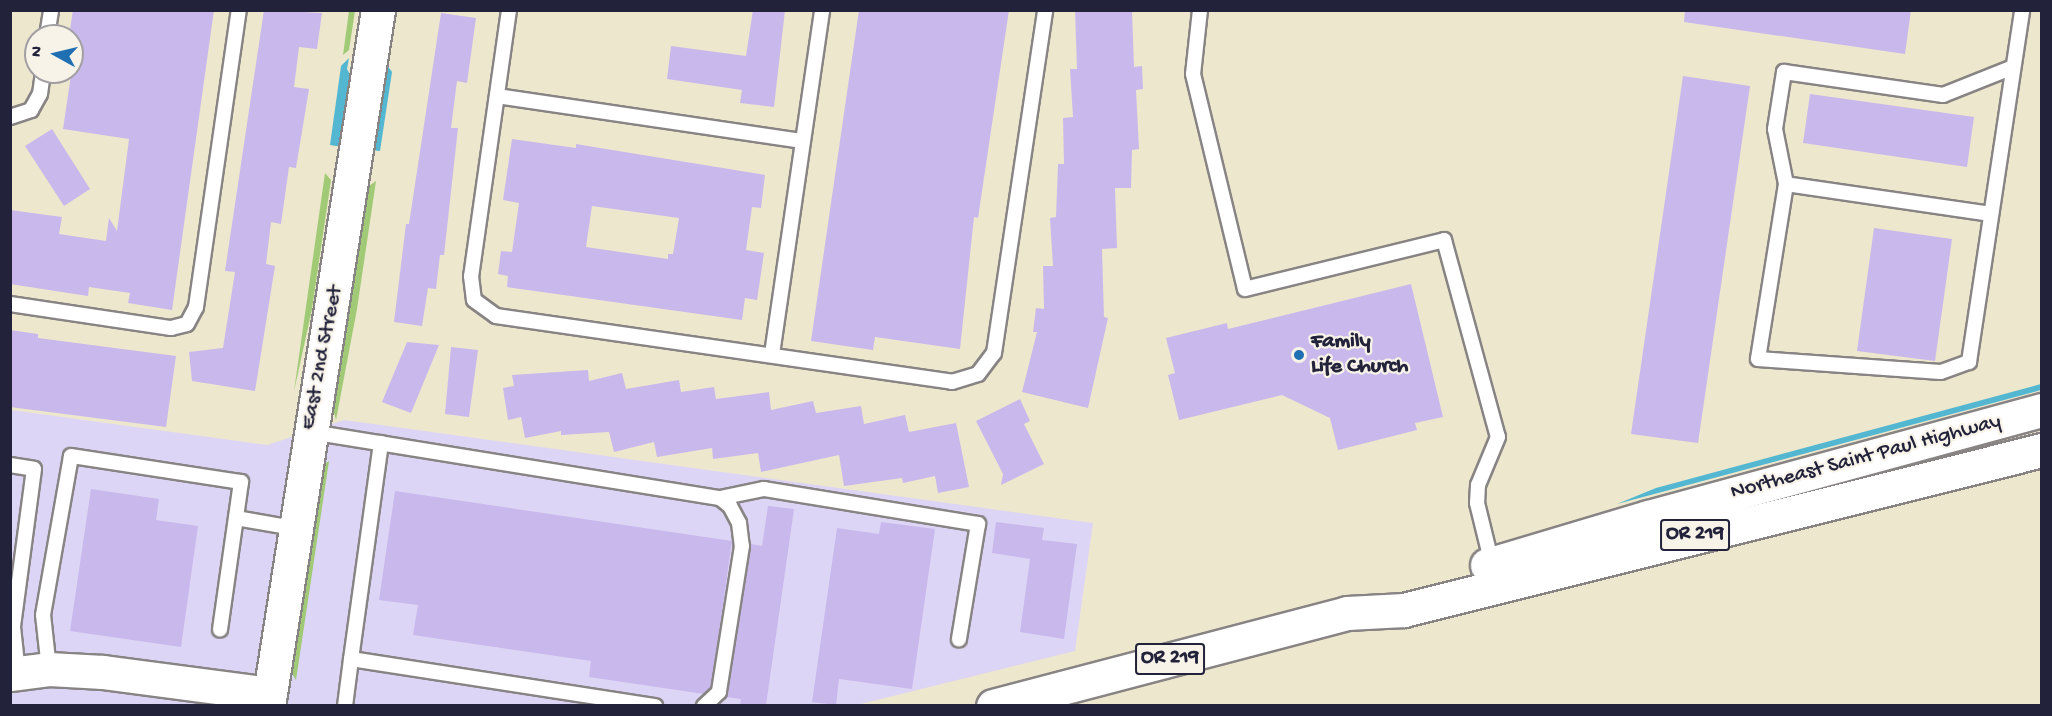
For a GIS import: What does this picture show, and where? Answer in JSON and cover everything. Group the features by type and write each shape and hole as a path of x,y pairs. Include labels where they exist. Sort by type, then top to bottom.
{"main road":[{"name":"East 2nd Street","path":"272,702 294,528 351,195 378,10"},
{"name":"Northeast Saint Paul Highway","path":"993,705 1347,613 1398,590 1648,517 2042,410"},
{"name":"Northeast Saint Paul Highway","path":"1347,613 1404,609 2042,450"},
{"path":"26,672 103,672 272,702"}],"lane":[{"path":"10,304 171,328 187,324 196,307 239,10"},
{"path":"509,10 471,276 474,300 496,316 772,354 952,382 978,374 994,353 1045,10"},
{"path":"772,354 822,10"},
{"path":"1200,10 1193,74 1245,289 1444,240 1498,436 1478,485 1477,503 1492,564"},
{"path":"2013,67 1943,95 1784,72 1774,129 1786,184 1758,359 1941,372 1970,362 2022,10"},
{"path":"10,117 31,110 40,94 41,84"},
{"path":"497,96 803,141"},
{"path":"1786,184 1991,214"},
{"path":"309,432 720,498 764,489 978,524 959,639"},
{"path":"345,705 381,443"},
{"path":"26,672 43,615 71,456 241,482 220,630"},
{"path":"10,465 34,469 12,627 26,672"},
{"path":"704,705 719,692 742,546 739,523 730,506 720,498"},
{"path":"236,518 294,528"},
{"path":"351,659 655,705"}],"shaded area":[{"path":"11,410 267,445 344,420 1093,523 1075,651 857,705 11,706"}],"green space":[{"path":"349,11 355,11 349,50 343,55"},
{"path":"325,173 331,180 312,309 294,391"},
{"path":"376,181 357,309 336,420 332,405 369,186"},
{"path":"329,461 296,680 292,674 321,466"}],"water":[{"path":"349,58 347,69 351,76 342,147 330,145 341,66"},
{"path":"387,65 392,72 380,151 370,150 380,83"},
{"path":"2041,384 2041,390 1617,504 1656,488"}],"building":[{"path":"73,10 214,10 172,310 128,303 130,293 89,287 88,296 10,284 10,210 62,217 59,234 106,241 109,218 117,231 129,139 63,129 70,84 84,84 84,24 71,24"},
{"path":"264,10 322,13 317,49 299,47 294,87 309,89 296,168 289,167 281,224 271,222 266,264 275,266 255,391 192,381 189,352 223,348 235,272 225,271"},
{"path":"753,10 785,10 774,107 740,103 742,90 667,79 671,46 746,56"},
{"path":"859,10 1009,10 978,218 974,217 960,349 875,337 873,350 811,341"},
{"path":"1075,10 1132,10 1134,67 1142,66 1143,89 1136,90 1139,149 1132,150 1131,188 1115,188 1117,248 1102,249 1104,317 1108,318 1088,408 1022,392 1037,332 1033,332 1036,308 1044,309 1043,266 1053,266 1050,218 1056,217 1058,164 1064,164 1063,118 1073,117 1070,69 1077,69"},
{"path":"1685,10 1911,10 1905,54 1684,22"},
{"path":"441,13 476,18 467,83 457,81 451,128 458,128 444,255 440,255 436,289 428,288 422,326 394,322 406,224 409,224"},
{"path":"1683,76 1750,86 1698,443 1631,434"},
{"path":"1810,94 1974,117 1967,167 1803,143"},
{"path":"52,129 90,189 64,206 25,146"},
{"path":"512,139 576,148 576,144 765,175 761,208 752,207 746,250 764,253 757,300 745,298 742,320 507,287 508,276 498,274 501,251 512,252 519,203 503,200","holes":["592,206 679,218 673,254 668,254 668,259 586,247"]},
{"path":"1874,228 1952,239 1935,361 1857,351"},
{"name":"Family Life Church","path":"1411,284 1443,417 1415,423 1417,430 1338,450 1330,418 1282,395 1179,420 1168,375 1175,373 1166,338 1227,323 1228,329"},
{"path":"10,330 38,334 38,338 176,356 166,427 10,407"},
{"path":"407,342 439,345 411,413 382,402"},
{"path":"451,347 478,350 469,417 445,414"},
{"path":"588,370 589,381 622,373 626,389 679,380 681,392 714,387 716,399 769,392 771,410 813,401 816,413 861,406 864,424 905,415 909,432 956,423 969,487 938,493 935,476 903,483 902,478 844,486 839,455 761,472 758,453 713,459 712,448 657,457 654,442 614,452 609,432 561,435 561,431 525,438 521,417 508,420 503,388 514,386 512,375"},
{"path":"1020,399 1030,421 1024,424 1044,464 1001,485 1003,474 976,421"},
{"path":"91,489 159,499 156,520 198,526 181,647 70,631"},
{"path":"395,491 732,541 711,688 704,694 589,677 591,661 413,635 418,605 379,600"},
{"path":"768,506 794,509 766,705 740,705 741,699 726,697 751,544 762,546"},
{"path":"881,522 935,529 912,689 839,679 836,705 812,702 837,528 879,534"},
{"path":"996,522 1044,528 1042,540 1077,544 1064,639 1020,632 1030,559 992,553"}],"place":[{"name":"Family Life Church","path":"1299,355"}]}
